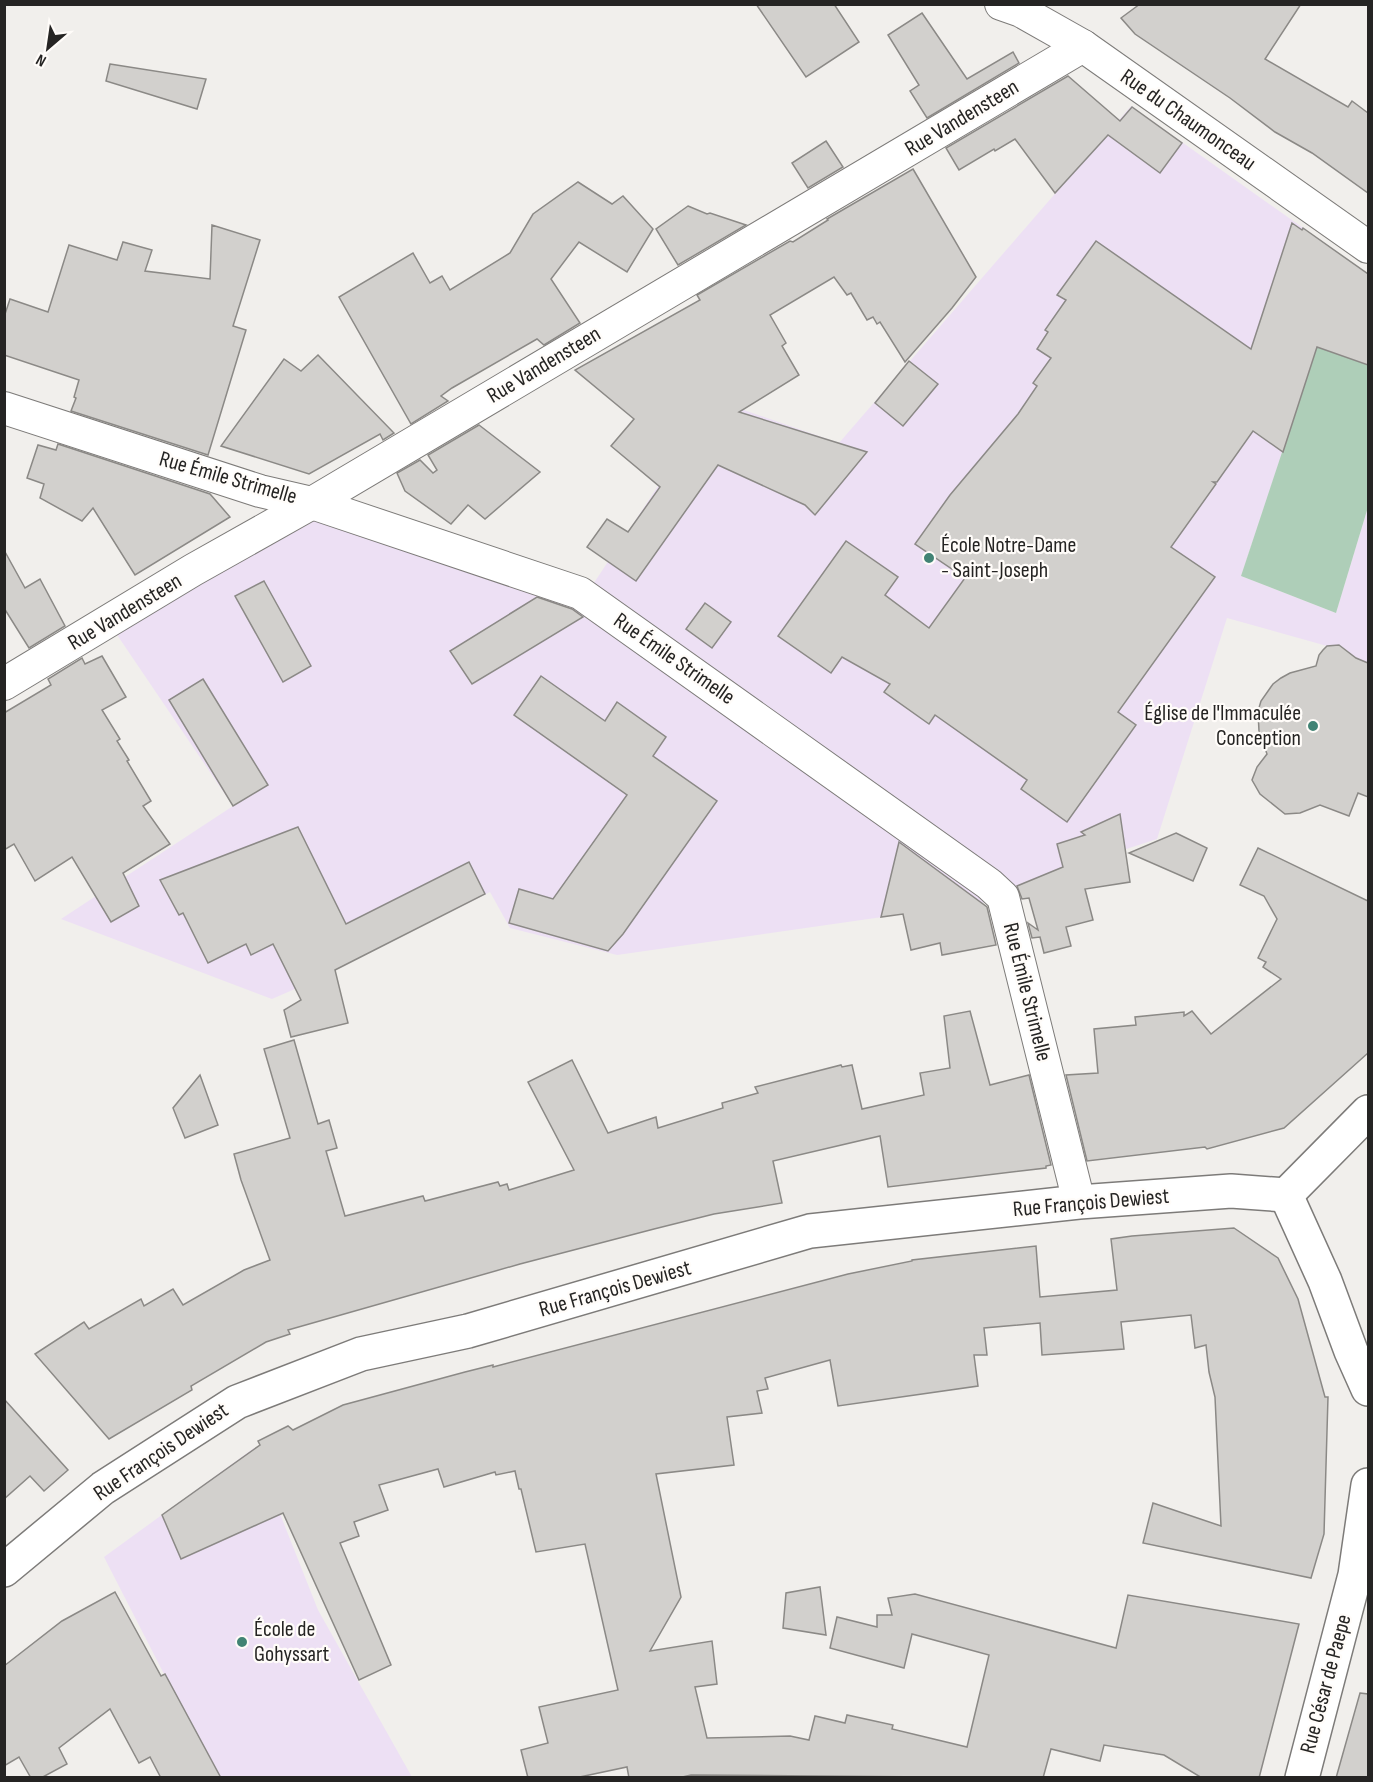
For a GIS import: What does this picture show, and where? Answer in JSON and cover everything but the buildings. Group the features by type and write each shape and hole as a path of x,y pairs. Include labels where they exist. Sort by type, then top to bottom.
{"street":[{"name":"Rue du Chaumonceau","path":"1001,4 1021,11 1083,46 1368,247"},
{"name":"Rue Vandensteen","path":"4,684 193,570 1083,46"},
{"name":"Rue Émile Strimelle","path":"4,408 260,490 312,502 580,593 989,884 1004,897 1079,1202"},
{"path":"1368,1112 1286,1195 1325,1281 1350,1351 1368,1389"},
{"name":"Rue François Dewiest","path":"4,1570 104,1488 237,1402 361,1354 468,1331 810,1232 1079,1202 1231,1191 1286,1195"},
{"name":"Rue César de Paepe","path":"1302,1778 1355,1575 1368,1485"}],"shaded area":[{"name":"École Notre-Dame - Saint-Joseph","path":"1131,106 1347,259 1241,576 1336,613 1368,507 1368,663 1351,657 1348,651 1339,645 1327,646 1227,618 1157,839 1025,882 987,902 617,955 510,928 490,892 313,981 272,999 61,919 233,806 109,623 312,503 578,607 715,400 839,443"},
{"name":"École de Gohyssart","path":"254,1448 318,1610 412,1777 161,1777 119,1699 164,1674 104,1557"}],"green space":[{"path":"1317,347 1368,365 1368,507 1336,613 1241,576"}],"place":[{"name":"École Notre-Dame - Saint-Joseph","path":"929,558"},
{"name":"Église de l'Immaculée Conception","path":"1313,726"},
{"name":"École de Gohyssart","path":"242,1642"}]}
